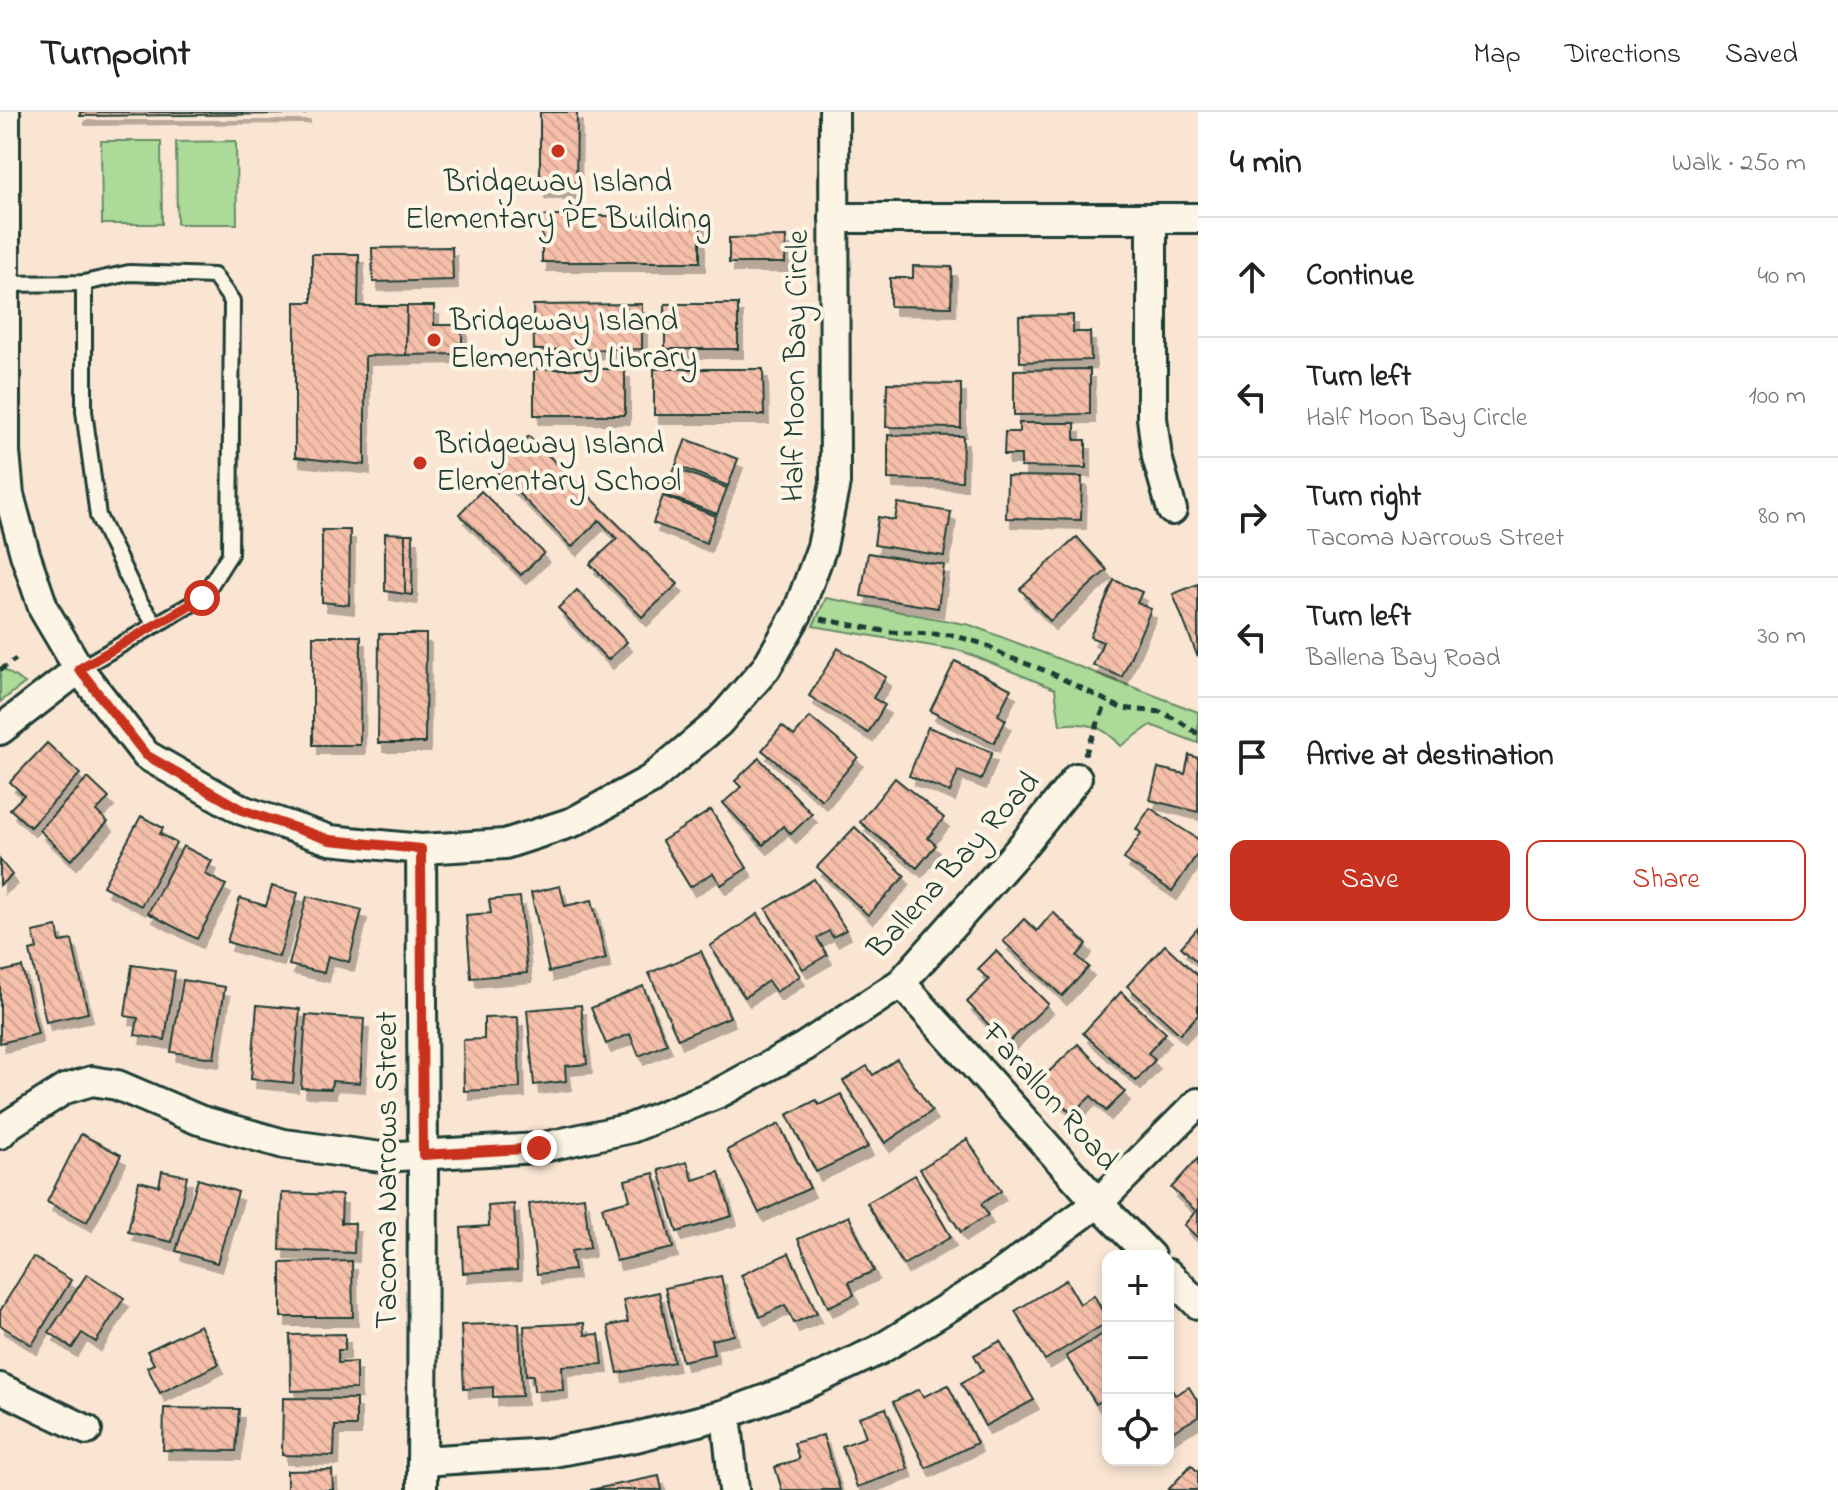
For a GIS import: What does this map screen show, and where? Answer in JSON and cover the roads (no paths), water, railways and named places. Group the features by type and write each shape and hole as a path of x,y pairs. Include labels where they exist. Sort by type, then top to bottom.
{"street":[{"name":"Half Moon Bay Circle","path":"5,112 2,284 5,452 9,495 44,610 79,669 146,755 242,810 330,840 421,849 505,844 573,822 650,780 718,723 766,668 797,614 822,547 835,483 834,112"},
{"path":"834,218 1198,218"},
{"path":"1152,219 1152,418 1157,457 1172,510"},
{"path":"0,730 79,669"},
{"name":"Ballena Bay Road","path":"0,1134 10,1124 65,1089 92,1081 117,1085 199,1120 284,1144 381,1157 539,1148 631,1128 719,1093 804,1047 901,983 1019,850 1077,778"},
{"name":"Tacoma Narrows Street","path":"421,849 422,1490"},
{"name":"Farallon Road","path":"901,983 1098,1203 1144,1250"},
{"path":"422,1461 548,1453 636,1437 726,1414 804,1385 879,1350 994,1279 1098,1203 1198,1103"},
{"path":"1174,1280 1198,1304"},
{"path":"0,1388 87,1430"},
{"path":"726,1414 734,1490"}],"lane":[{"path":"2,284 84,283 129,273 214,276 232,301 230,554 202,598 79,669"},
{"path":"84,283 84,411 98,516 139,601 156,625"}],"place":[{"name":"Bridgeway Island Elementary PE Building","path":"558,151"},
{"name":"Bridgeway Island Elementary Library","path":"434,340"},
{"name":"Bridgeway Island Elementary School","path":"420,463"}]}
